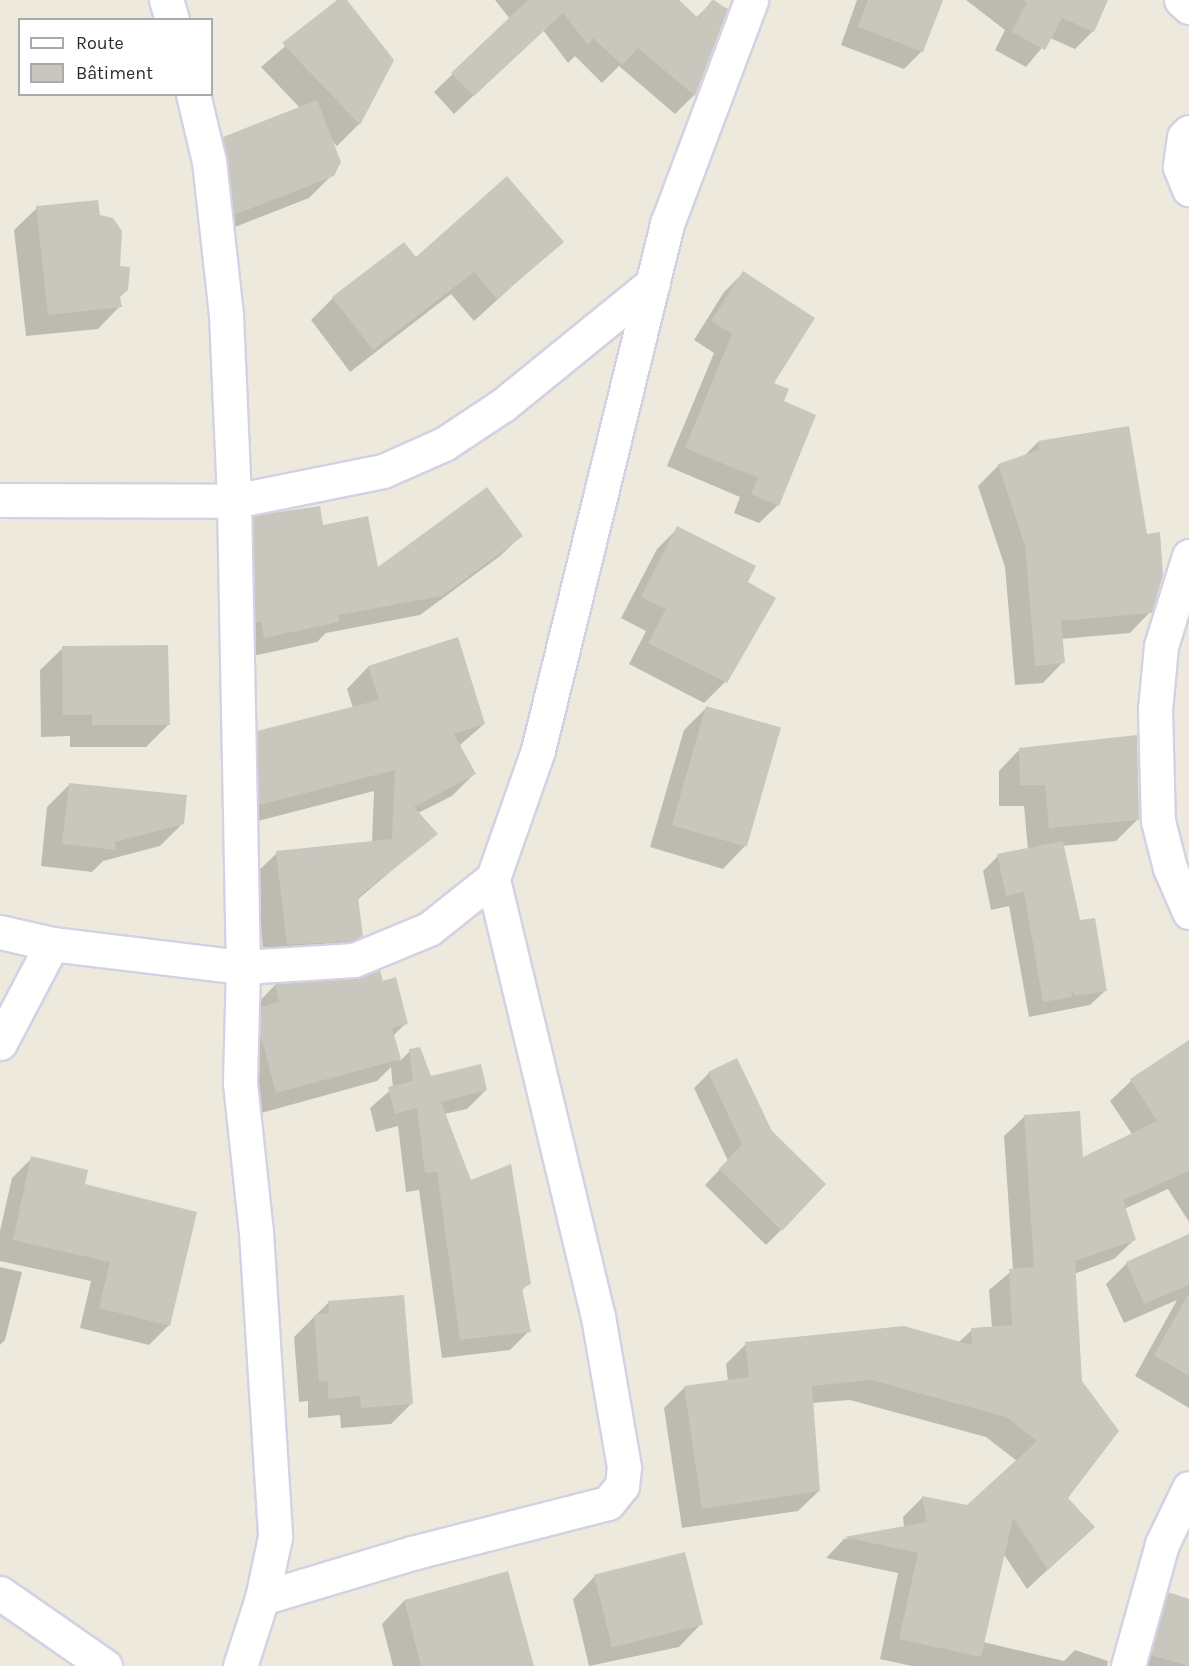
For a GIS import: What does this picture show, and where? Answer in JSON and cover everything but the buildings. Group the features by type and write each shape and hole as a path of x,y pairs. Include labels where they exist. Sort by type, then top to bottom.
{"street":[{"path":"166,0 171,18"},
{"path":"0,932 51,944 243,967 354,960 429,929 493,878 538,750 667,224 751,0"},
{"path":"1181,0 1189,7"},
{"path":"193,96 209,161 226,315 234,501 243,967 240,1083 256,1232 275,1537 262,1598 240,1666"},
{"path":"1189,132 1184,137 1180,167 1189,189"},
{"path":"0,500 234,501 383,471 444,444 503,405 653,283"},
{"path":"1189,556 1161,646 1155,709 1158,821 1170,868 1189,912"},
{"path":"262,1598 412,1553 608,1503 622,1486 624,1467 598,1317 493,878"},
{"path":"0,1043 51,944"},
{"path":"1128,1666 1162,1544 1189,1488"},
{"path":"0,1593 105,1666"}]}
